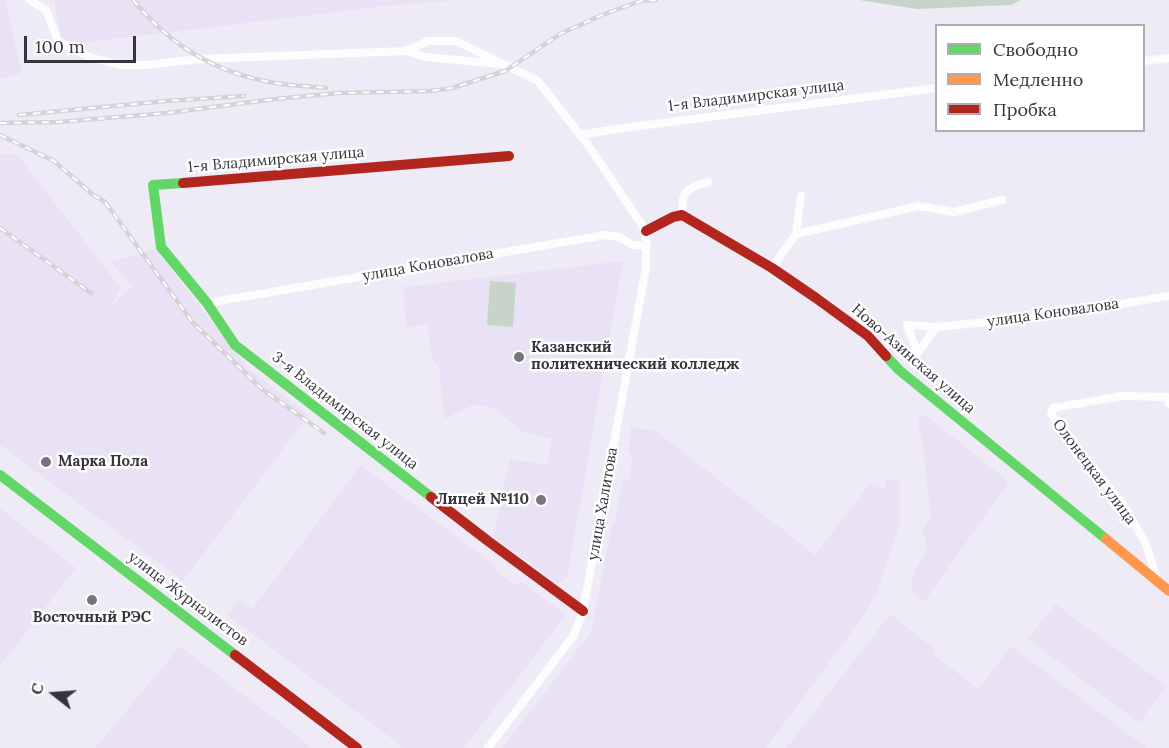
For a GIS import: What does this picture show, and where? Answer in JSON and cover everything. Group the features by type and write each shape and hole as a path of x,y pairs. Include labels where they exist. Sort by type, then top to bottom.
{"street":[{"path":"30,0 46,10 58,40 89,57 120,65 146,65 201,59 406,51 426,57 506,65"},
{"path":"406,51 428,41 456,42 538,81 580,135 646,231 681,215 684,193 708,182"},
{"path":"1145,61 1169,58"},
{"name":"1-я Владимирская улица","path":"580,135 935,88"},
{"name":"1-я Владимирская улица","path":"153,185 508,156"},
{"name":"3-я Владимирская улица","path":"153,185 161,248 207,303 235,345 488,541 584,612"},
{"path":"772,268 796,234 801,196"},
{"path":"796,234 919,206 954,212 1002,200"},
{"name":"Ново-Азинская улица","path":"681,215 772,268 868,336 898,370 1169,591"},
{"name":"улица Халитова","path":"488,748 574,635 584,612 646,268 646,231"},
{"name":"улица Коновалова","path":"207,303 605,235 620,237 632,244 647,246"},
{"name":"улица Коновалова","path":"936,327 1051,316 1169,296"},
{"name":"Олонецкая улица","path":"1158,584 1146,544 1124,506 1050,414 1053,408 1122,396 1167,397 1169,404"},
{"name":"улица Журналистов","path":"0,475 357,748"}],"shaded area":[{"path":"0,0 5,0 22,73 0,79"},
{"path":"54,0 460,0 386,6 73,44 61,37"},
{"path":"859,0 1021,0 1011,5 917,9"},
{"path":"16,153 121,288 110,307 132,287 111,262 155,249 249,369 309,415 183,581 0,445 0,155"},
{"name":"Казанский политехнический колледж","path":"623,261 567,578 558,584 493,536 510,459 547,465 552,439 523,432 494,408 473,405 444,419 439,367 431,352 427,324 406,328 403,287"},
{"path":"490,281 516,283 513,327 487,325"},
{"path":"924,414 1009,482 924,602 915,596 911,583 928,547 924,543 927,538 921,533 931,516 922,440 918,425"},
{"path":"631,427 656,431 815,555 870,483 885,489 885,480 900,479 900,524 877,592 860,621 766,748 502,748 591,632 623,479 629,480 633,459 628,450"},
{"path":"361,465 496,566 494,569 517,586 521,581 566,615 464,748 404,748 227,615 239,599 252,609"},
{"path":"0,508 76,568 0,666"},
{"path":"1055,604 1167,686 1139,723 1028,639"},
{"path":"890,614 935,649 932,653 978,689 1011,646 1147,748 786,748"},
{"path":"180,646 313,748 95,748"}],"railway":[{"path":"133,0 179,44 214,64 233,72 275,83 326,88"},
{"path":"0,123 58,122 167,113 339,93 431,91 452,88 505,71 560,34 602,15 641,1 656,0"},
{"path":"19,115 244,96"},
{"path":"0,135 54,161 92,194 105,202 193,323 262,389 324,433"},
{"path":"0,228 91,293"}],"traffic: fast":[{"path":"183,183 153,185 161,247 207,303 235,345 431,497"},
{"path":"886,356 899,370 1106,539"},
{"path":"0,475 235,655"}],"traffic: slow":[{"path":"1106,539 1169,591"}],"traffic: jam":[{"path":"183,183 509,156"},
{"path":"646,231 673,217 682,215 772,268 816,298 868,336 886,356"},
{"path":"431,497 583,611"},
{"path":"235,655 357,748"}],"place":[{"name":"Казанский политехнический колледж","path":"519,357"},
{"name":"Марка Пола","path":"46,462"},
{"name":"Лицей №110","path":"541,500"},
{"name":"Восточный РЭС","path":"92,600"}]}
